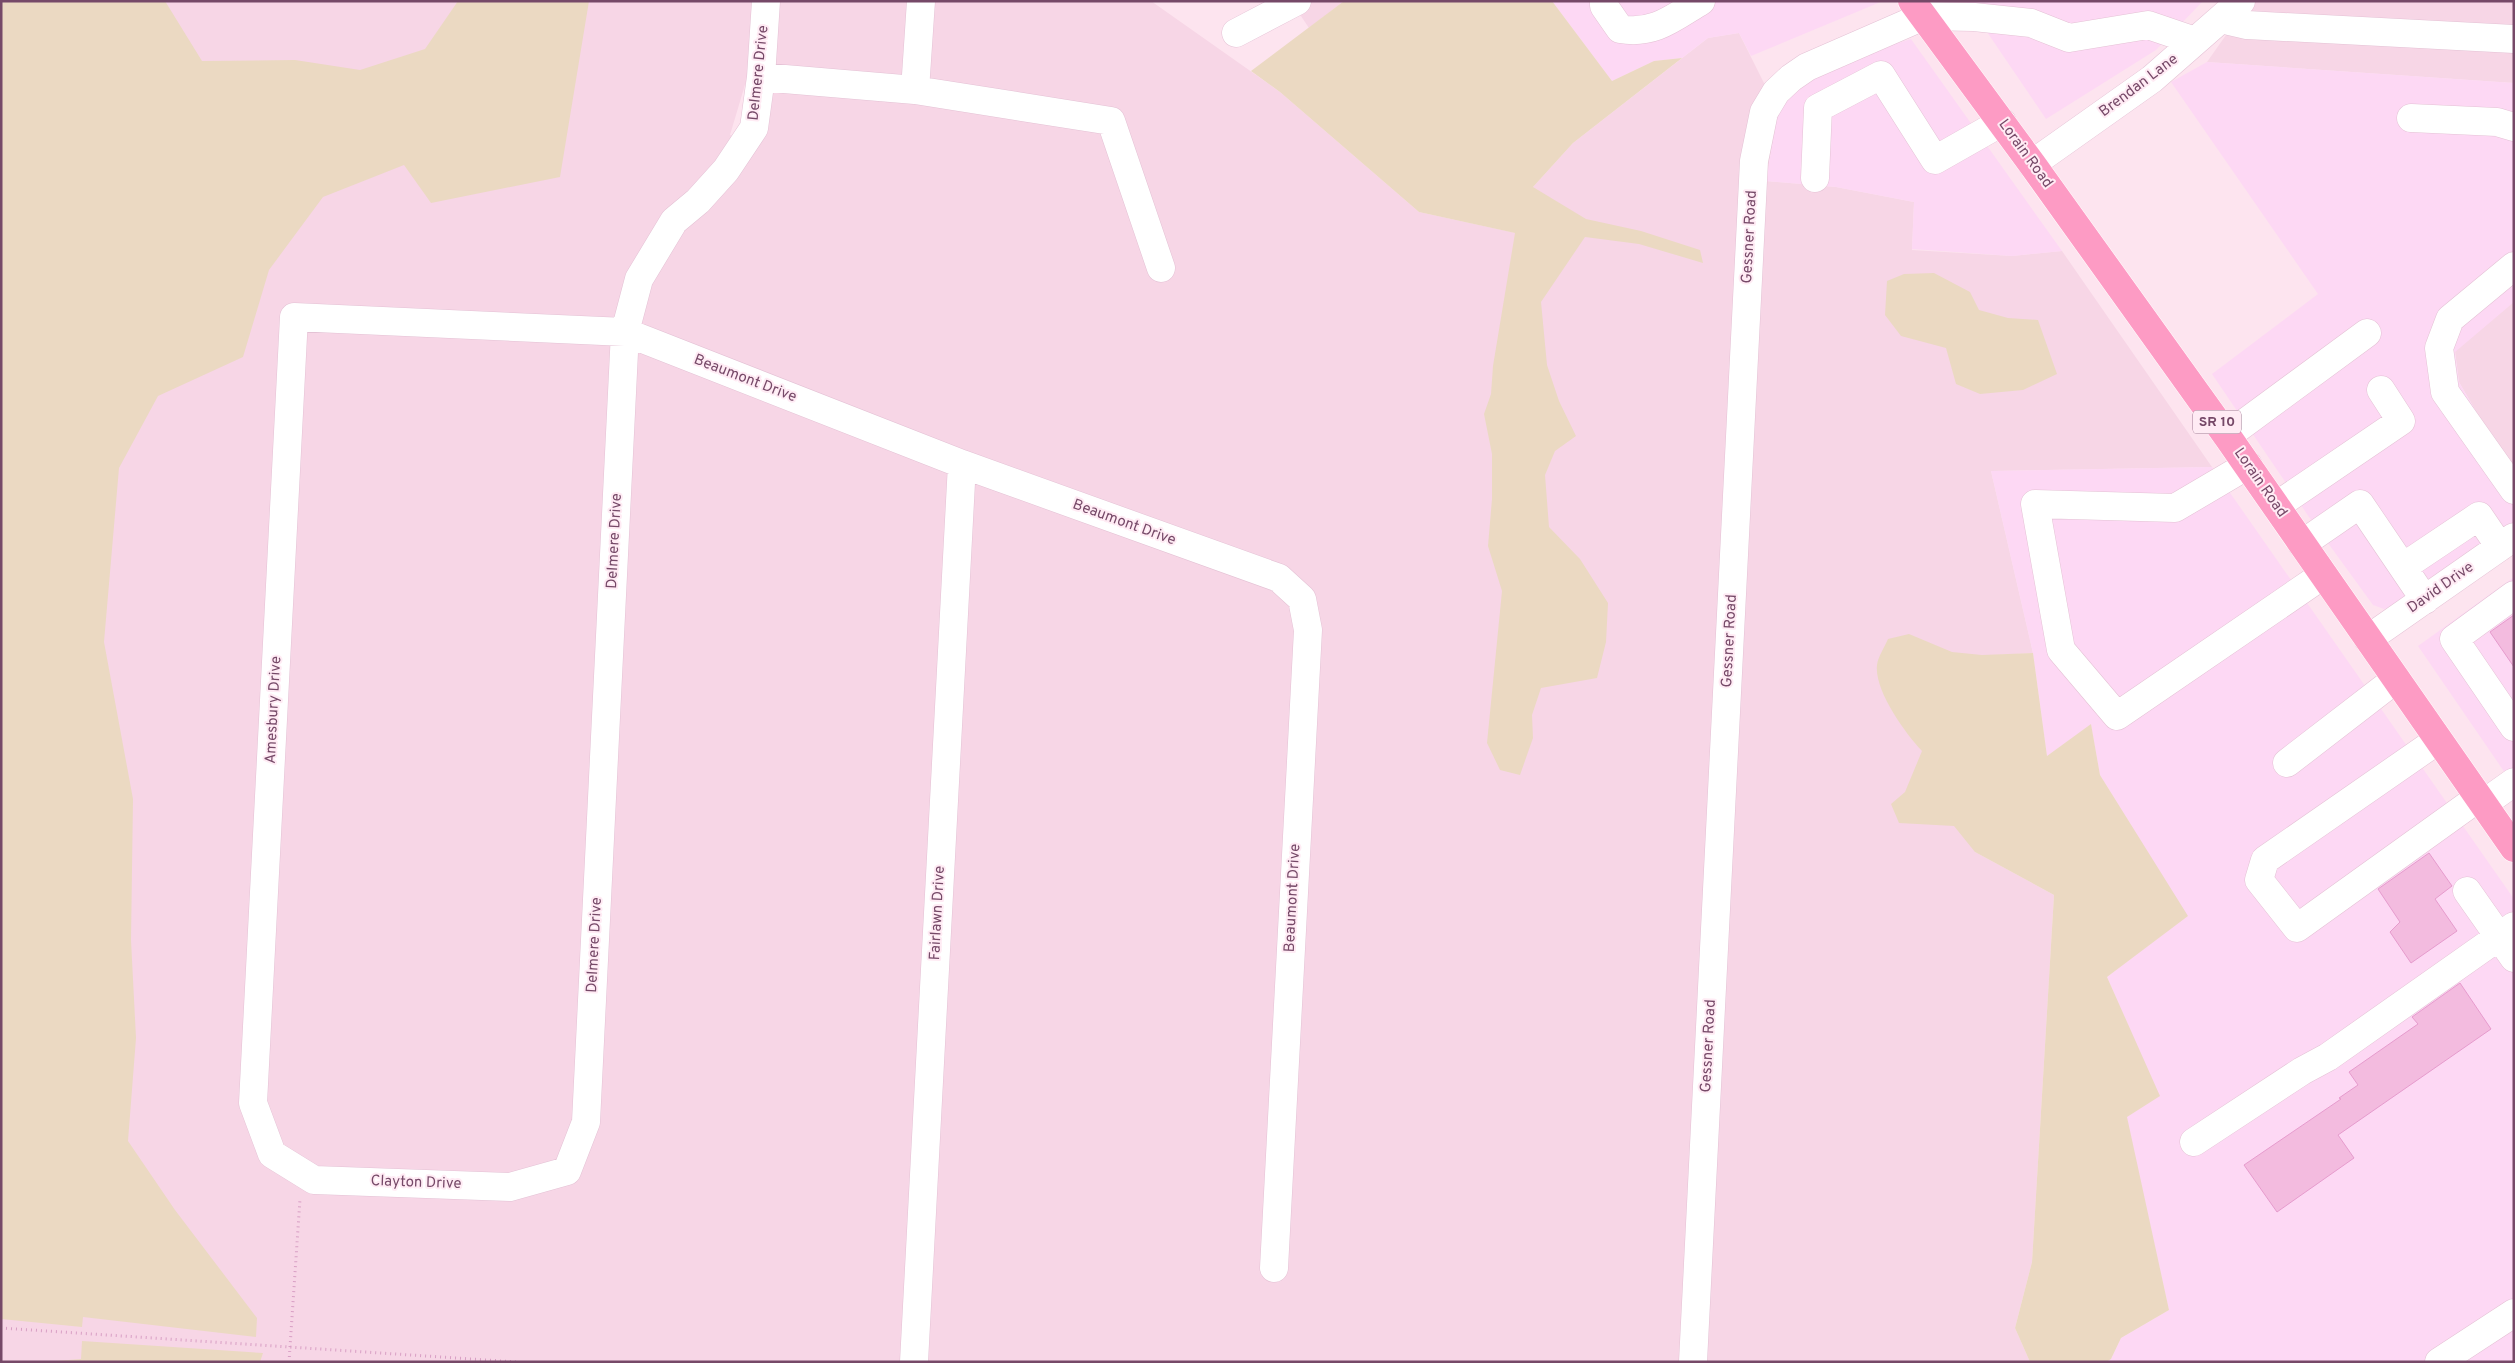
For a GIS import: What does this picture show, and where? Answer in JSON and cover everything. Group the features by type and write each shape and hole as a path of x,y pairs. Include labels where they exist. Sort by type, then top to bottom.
{"main road":[{"name":"Lorain Road","path":"1918,8 2248,465 2514,848"}],"street":[{"name":"Delmere Drive","path":"586,1122 625,332 639,279 674,221 698,201 726,170 754,128 761,77 766,1"},
{"path":"915,90 921,1"},
{"path":"1236,33 1297,1"},
{"path":"1604,1 1604,6 1620,29 1636,32 1662,26 1701,1"},
{"path":"1918,8 1974,17 2031,23 2069,38 2148,25 2195,41"},
{"name":"Gessner Road","path":"1693,1362 1754,161 1764,112 1776,92 1807,67 1828,58 1918,8"},
{"path":"2231,10 2247,24 2514,39"},
{"name":"Brendan Lane","path":"2032,164 2152,79 2231,10"},
{"path":"1828,58 1848,92"},
{"path":"1815,178 1818,108 1882,74 1935,160 2002,122"},
{"path":"761,77 915,90 1112,121 1161,268"},
{"path":"2411,118 2497,122 2514,127"},
{"path":"2514,266 2450,319 2439,348 2445,392 2514,490"},
{"name":"Beaumont Drive","path":"294,317 625,332 962,464 1279,578 1302,599 1308,630 1274,1268"},
{"name":"Amesbury Drive","path":"253,1103 294,317"},
{"path":"2227,436 2367,333"},
{"path":"2276,506 2401,421 2380,390"},
{"name":"Fairlawn Drive","path":"914,1362 962,464"},
{"path":"2248,465 2175,508 2035,504 2061,650 2117,716 2323,575"},
{"path":"2302,544 2360,504 2425,600"},
{"path":"2403,567 2479,516 2507,542"},
{"name":"David Drive","path":"2368,639 2507,542"},
{"path":"2514,595 2454,639 2514,727"},
{"path":"2287,763 2396,680"},
{"path":"2438,740 2265,860 2259,880 2298,928 2480,801 2514,782"},
{"path":"2194,1142 2509,940 2467,891"},
{"name":"Clayton Drive","path":"253,1103 272,1154 314,1180 510,1187 567,1171 586,1122"},
{"path":"2439,1362 2514,1313"}],"path":[{"path":"289,1362 300,1198"},
{"path":"1,1328 517,1362"}],"shaded area":[{"path":"1,1 754,1 747,78 730,135 751,144 775,74 780,1 1151,1 1280,92 1419,212 1529,236 1533,187 1573,143 1708,38 1739,33 1778,111 1766,181 1836,187 1914,202 1912,250 2012,256 2062,251 2212,467 1991,471 2033,653 1982,656 1975,852 2054,895 2032,1262 2015,1328 2030,1362 1,1362"},
{"path":"1,1 165,1 202,61 295,60 360,70 425,49 458,1 589,1 560,177 431,203 404,165 323,197 269,270 243,357 158,396 119,468 104,642 133,799 131,940 136,1038 128,1141 175,1210 257,1318 256,1337 83,1317 82,1327 1,1319"},
{"path":"1291,1 1344,1 1309,28"},
{"path":"1344,1 1552,1 1612,81 1654,61 1682,58 1573,143 1533,187 1586,219 1641,231 1700,250 1703,263 1639,244 1585,237 1541,302 1547,365 1559,401 1576,436 1555,451 1545,475 1549,527 1580,559 1608,603 1606,642 1597,678 1541,688 1532,715 1533,738 1520,775 1500,770 1487,743 1502,591 1488,546 1492,499 1492,454 1484,414 1491,394 1493,366 1515,233 1419,212 1280,92 1251,71"},
{"path":"1552,1 1883,1 1751,56 1739,33 1708,38 1682,58 1654,61 1612,81"},
{"path":"1966,1 2203,1 2156,50 2046,119"},
{"path":"2250,1 2514,1 2514,83 2207,62"},
{"path":"1911,39 2062,251 2012,256 1912,249 1914,202 1836,187 1766,181 1778,111 1792,94 1813,76 1885,47"},
{"path":"2207,62 2514,83 2514,302 2455,352 2459,382 2514,477 2514,526 2397,605 2384,609 2373,605 2309,517 2212,374 2318,294 2171,82"},
{"path":"1934,273 1970,292 1979,310 2008,318 2038,320 2057,374 2023,390 1980,394 1956,384 1946,348 1901,336 1885,315 1887,281 1904,274"},
{"path":"2514,301 2514,477 2459,382 2455,351"},
{"path":"2212,467 2514,899 2514,1362 2106,1362 2111,1359 2121,1338 2169,1310 2126,1117 2159,1096 2107,977 2187,916 2100,775 2091,725 2047,756 2033,653 1991,471"},
{"path":"2514,577 2514,786 2418,646"},
{"path":"1909,634 1952,652 1982,655 2033,653 2047,756 2091,724 2100,775 2188,916 2107,977 2160,1096 2127,1117 2169,1310 2121,1338 2111,1359 2106,1362 2030,1362 2015,1328 2032,1262 2054,895 1975,852 1954,826 1899,823 1891,804 1905,792 1922,751 1907,733 1885,698 1877,675 1877,665 1888,639"},
{"path":"82,1341 263,1353 260,1362 43,1362 81,1359"}],"building":[{"path":"2514,615 2514,667 2490,632"},
{"path":"2429,853 2452,886 2435,899 2457,931 2411,963 2390,932 2400,922 2378,889"},
{"path":"2460,983 2491,1029 2338,1135 2354,1158 2277,1212 2244,1165 2341,1099 2339,1098 2358,1085 2349,1072 2418,1024 2412,1017"}]}
